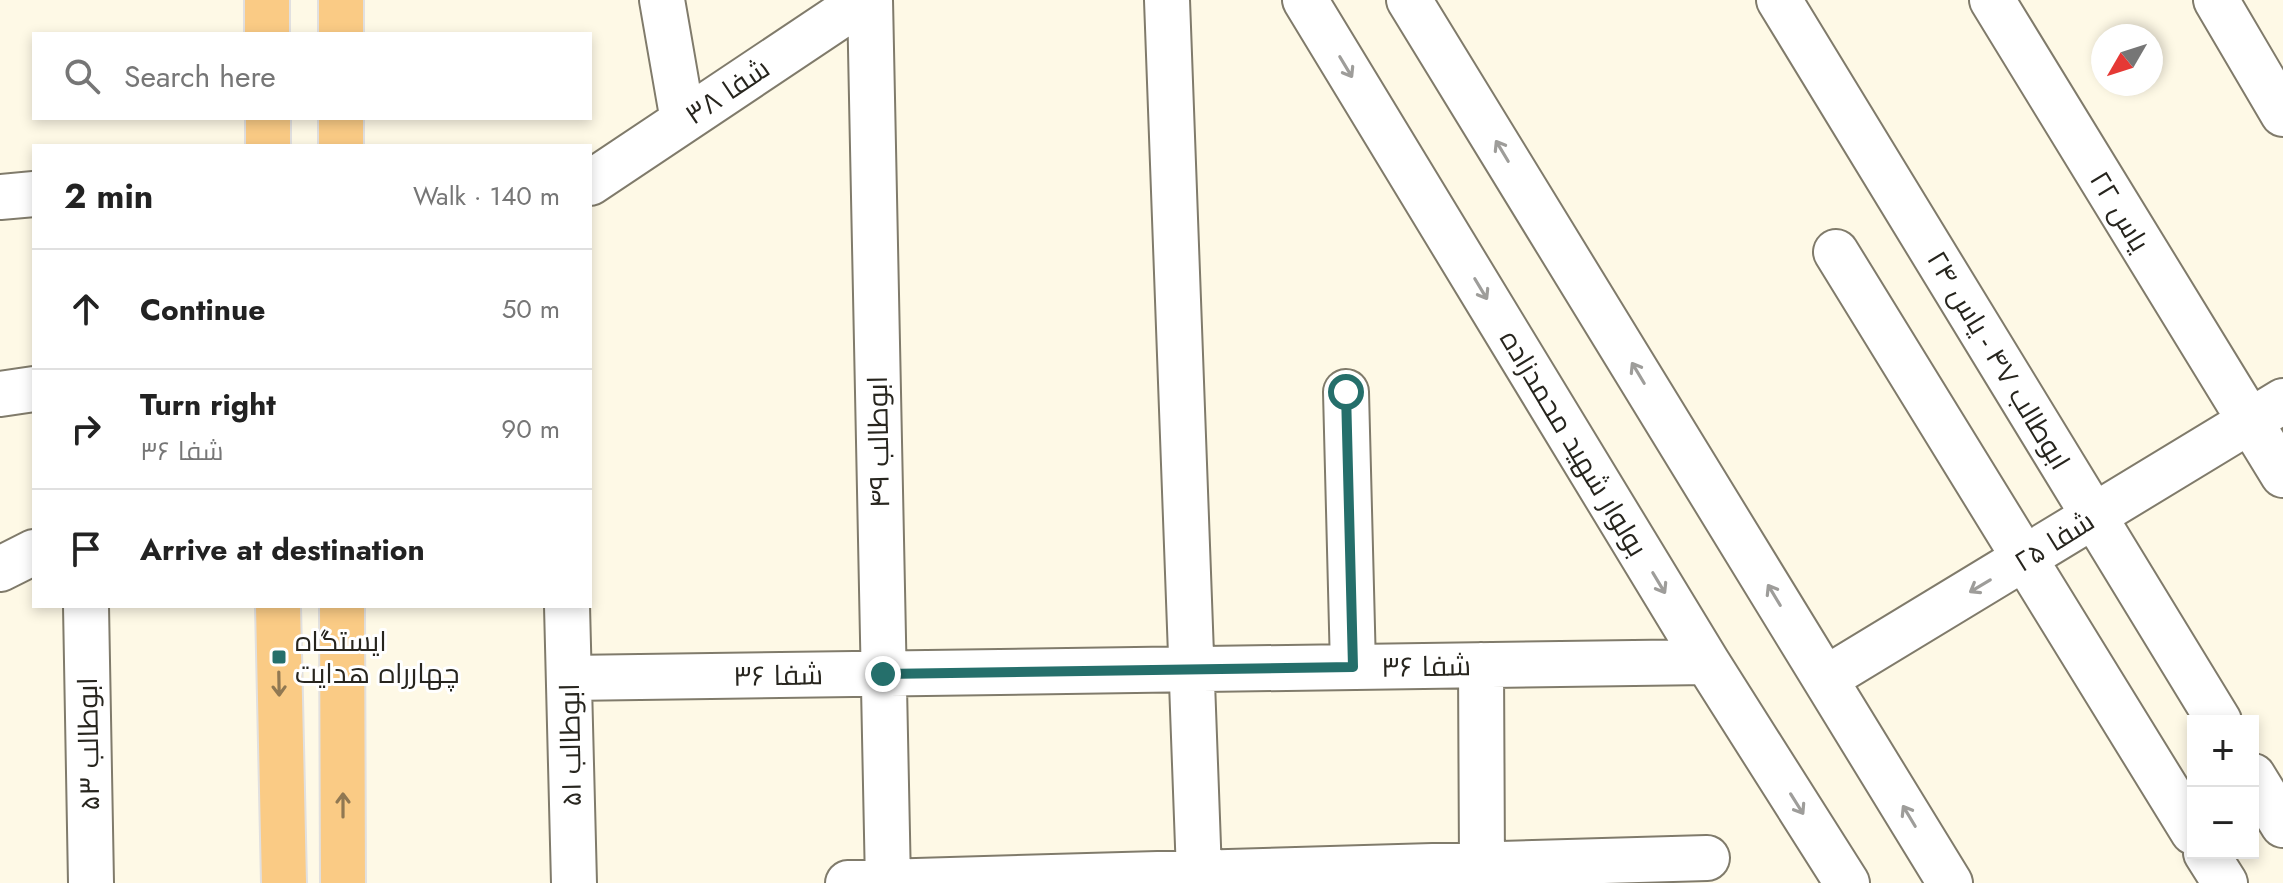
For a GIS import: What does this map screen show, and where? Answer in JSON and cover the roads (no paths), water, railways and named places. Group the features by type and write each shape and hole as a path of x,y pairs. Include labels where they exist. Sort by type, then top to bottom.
{"main road":[{"path":"267,0 267,32"},
{"path":"341,0 341,32"},
{"path":"268,120 268,144"},
{"path":"341,120 341,144"},
{"path":"276,874 278,608"},
{"path":"342,608 343,883"}],"street":[{"path":"662,0 683,121"},
{"name":"شفا ۳۸","path":"592,182 867,0"},
{"name":"ابوطالب ۴۹","path":"867,0 883,674 874,883"},
{"path":"1167,0 1199,873"},
{"name":"بولوار شهید محمدزاده","path":"1305,0 1707,662 1847,883"},
{"path":"1409,0 1950,883"},
{"name":"ابوطالب ۴۷ - یاس ۲۴","path":"1779,0 2215,715"},
{"name":"یاس ۲۲","path":"1992,0 2266,411 2283,475"},
{"path":"2216,0 2283,114"},
{"path":"0,197 32,194"},
{"path":"1836,252 2187,822"},
{"path":"0,394 32,389"},
{"path":"1346,392 1353,667"},
{"name":"شفا ۲۵","path":"1825,679 2266,411"},
{"path":"0,569 32,553"},
{"name":"ابوطالب ۵۳","path":"86,608 91,883"},
{"name":"ابوطالب ۵۱","path":"567,608 574,883"},
{"name":"شفا ۳۶","path":"569,678 1707,662"},
{"path":"1481,665 1482,865"},
{"path":"2259,786 2283,825"},
{"path":"874,883 1707,858"},
{"path":"2210,859 2225,883"}],"place":[{"name":"ایستگاه چهارراه هدایت","path":"279,657"}]}
